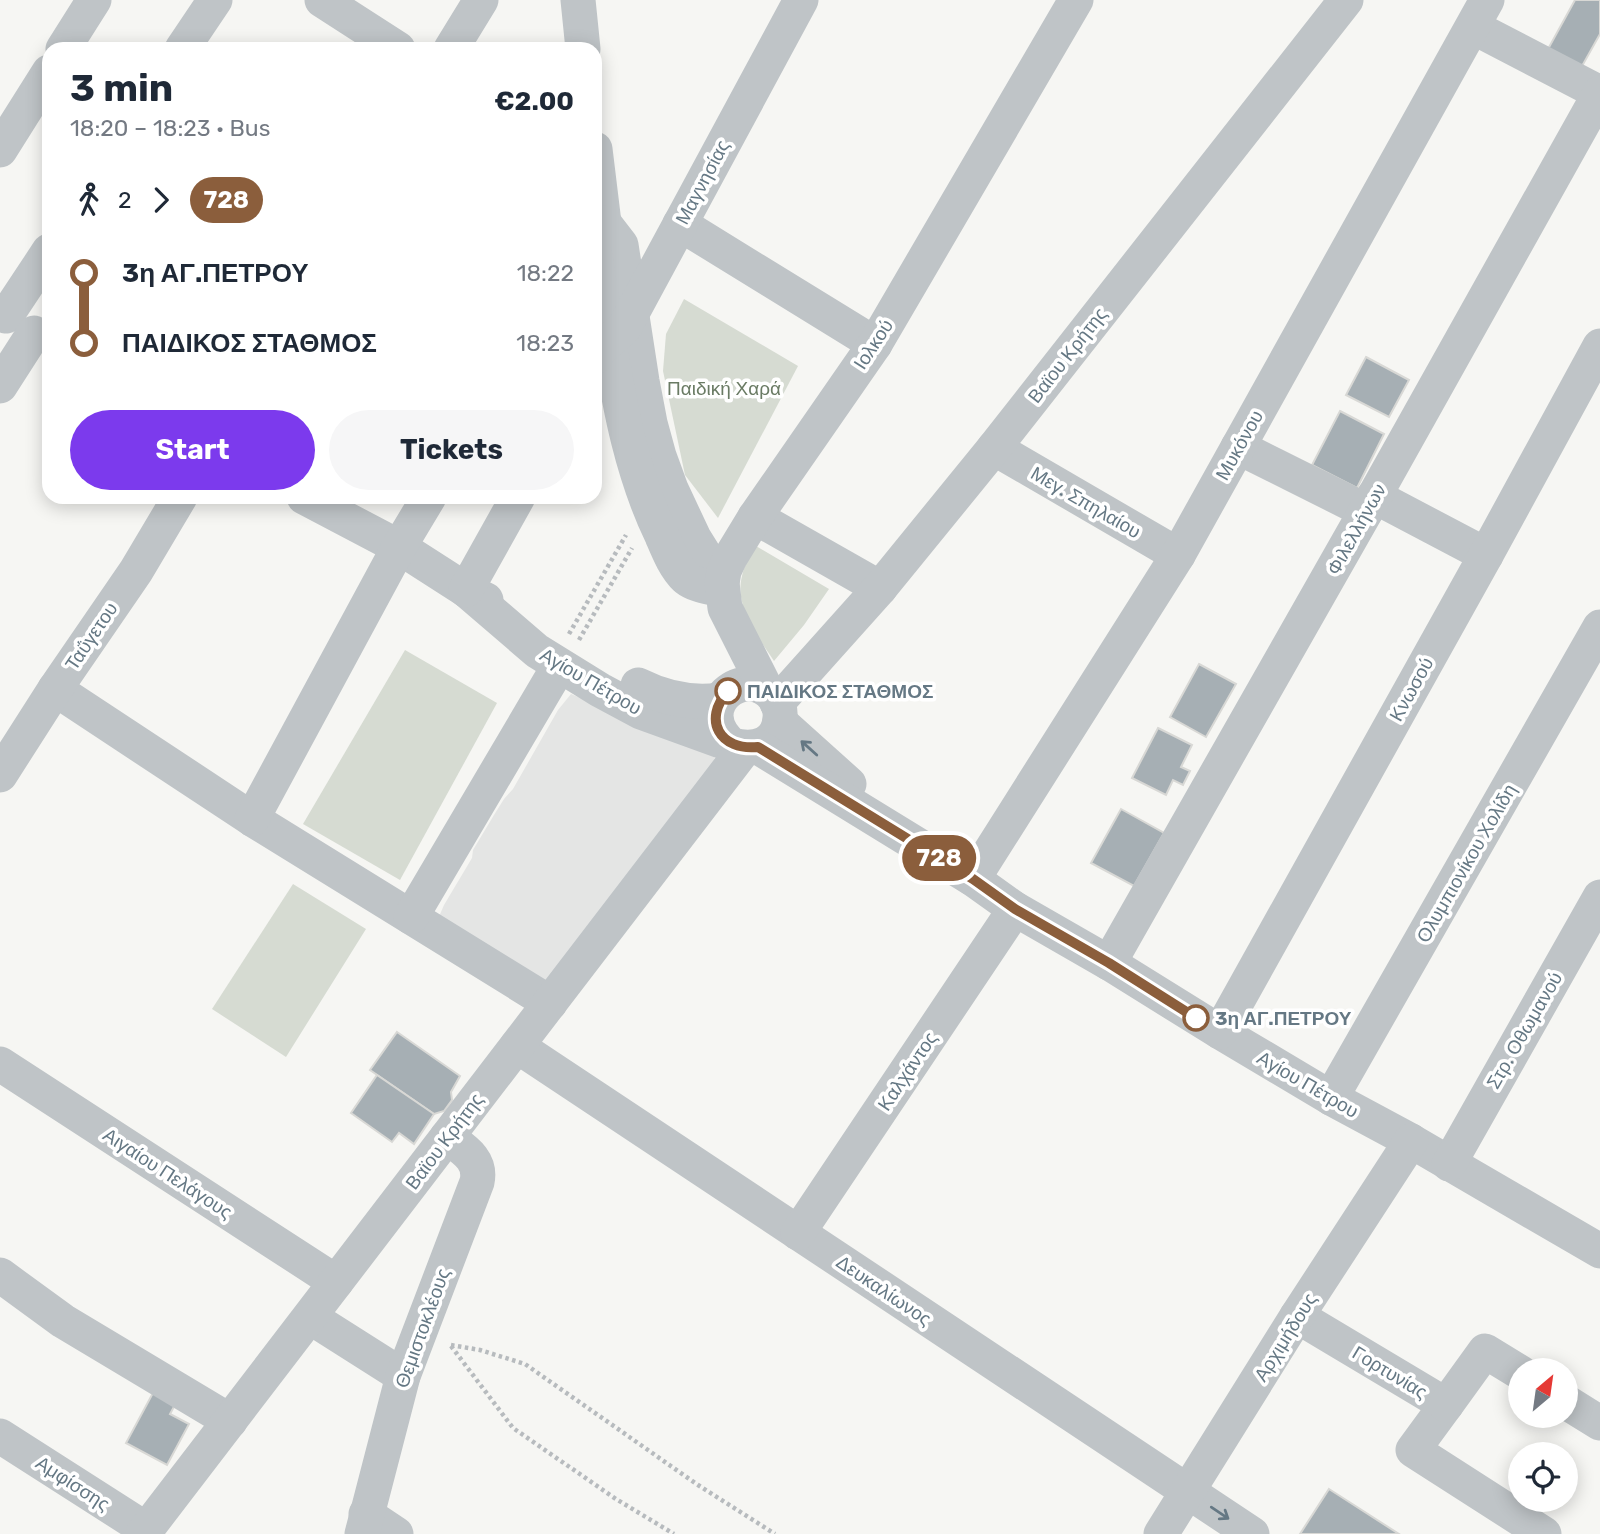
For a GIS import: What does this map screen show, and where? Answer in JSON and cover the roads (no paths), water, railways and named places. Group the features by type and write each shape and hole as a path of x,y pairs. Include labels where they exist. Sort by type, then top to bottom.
{"street":[{"path":"67,42 94,0"},
{"path":"188,42 215,0"},
{"path":"322,0 387,42"},
{"path":"455,42 481,0"},
{"path":"578,0 582,42"},
{"name":"Μαγνησίας","path":"611,338 680,223 801,0"},
{"name":"Ιολκού","path":"722,587 724,571 730,558 755,517 875,344 1076,0"},
{"name":"Βαϊου Κρήτης","path":"145,1532 760,726 880,588 994,448 1346,0"},
{"path":"1480,13 1600,93"},
{"name":"Μυκόνου","path":"973,879 1178,555 1480,13"},
{"path":"0,150 42,83"},
{"name":"Φιλελλήνων","path":"1109,963 1600,93"},
{"path":"680,223 875,344"},
{"path":"602,239 621,245 611,338 616,388 625,431 649,506 681,572 696,584 722,587"},
{"path":"0,386 42,270"},
{"path":"611,338 650,422 671,489 694,538 722,587 725,608 760,726"},
{"name":"Κνωσού","path":"1220,1032 1600,346"},
{"path":"1238,447 1486,555"},
{"name":"Μεγ. Σπηλαίου","path":"994,448 1178,555"},
{"name":"Ταΰγετου","path":"0,775 136,571 176,504"},
{"name":"Αγίου Πέτρου","path":"317,504 399,547 466,590 549,631 600,690 641,712 760,726 914,843 973,879 1015,909 1331,1098 1411,1141 1600,1251"},
{"path":"252,819 425,504"},
{"path":"466,590 514,504"},
{"path":"755,517 880,588"},
{"name":"Ολυμπιονίκου Χολίδη","path":"1331,1098 1600,627"},
{"path":"411,917 567,651"},
{"name":"Αγίου Πέτρου","path":"567,651 652,692 701,703 719,700"},
{"path":"754,684 760,726 722,736 717,725 719,700 740,685 754,684"},
{"path":"55,689 252,819 550,1003"},
{"name":"Στρ. Οθωμανού","path":"1448,1164 1600,897"},
{"name":"Καλχάντος","path":"798,1233 1015,909"},
{"name":"Δευκαλίωνος","path":"517,1046 1252,1534"},
{"name":"Αιγαίου Πελάγους","path":"0,1064 336,1282"},
{"name":"Θεμιστοκλέους","path":"364,1524 402,1376 475,1191 479,1173 469,1154 447,1137"},
{"name":"Αρχιμήδους","path":"1161,1534 1297,1316 1411,1141"},
{"path":"0,1275 63,1321 230,1421"},
{"name":"Γορτυνίας","path":"1297,1316 1446,1405 1413,1450 1544,1534"},
{"path":"310,1317 402,1376"},
{"path":"1446,1405 1485,1351 1508,1365"},
{"path":"1578,1409 1600,1423"},
{"name":"Αμφίσσης","path":"0,1436 145,1532"},
{"path":"364,1524 396,1534"}],"place":[{"name":"ΠΑΙΔΙΚΟΣ ΣΤΑΘΜΟΣ","path":"728,691"},
{"name":"3η ΑΓ.ΠΕΤΡΟΥ","path":"1196,1018"}],"park label":[{"name":"Παιδική Χαρά","path":"724,388"}]}
